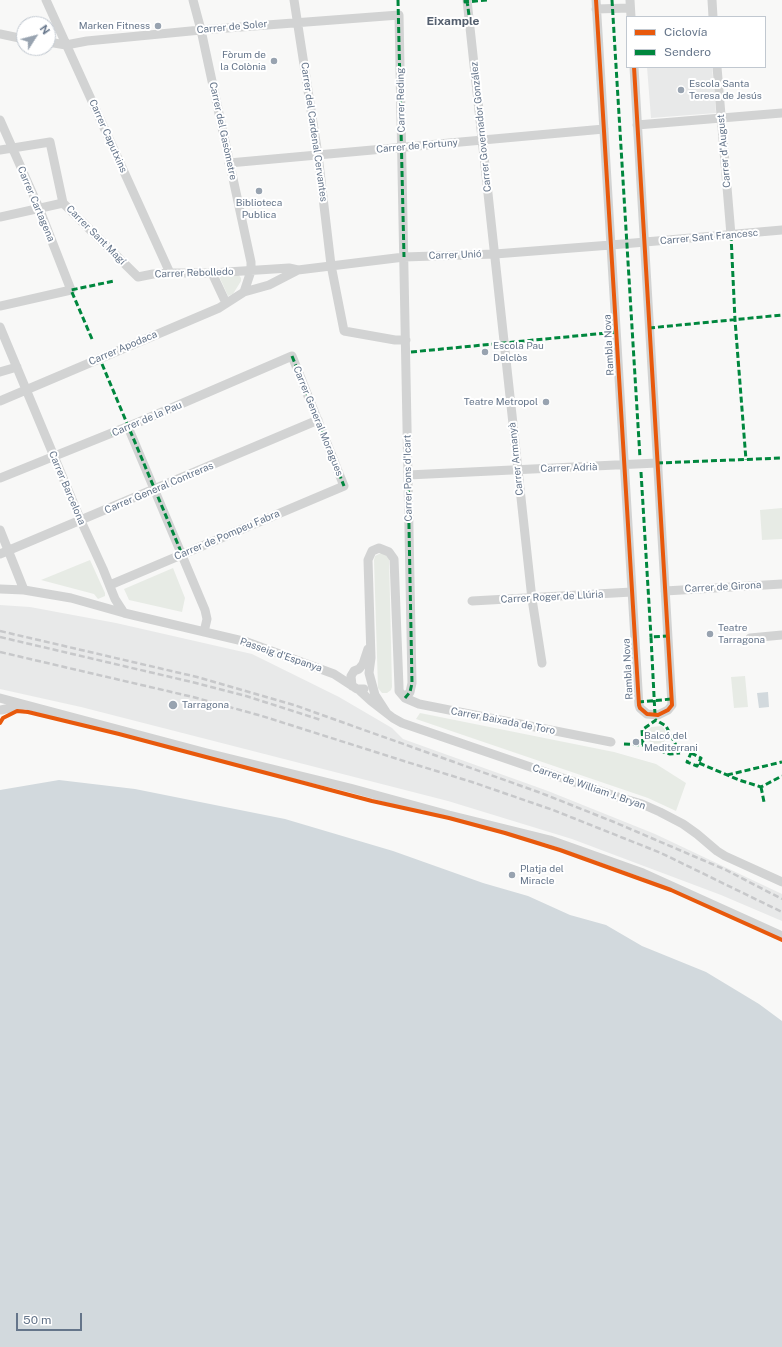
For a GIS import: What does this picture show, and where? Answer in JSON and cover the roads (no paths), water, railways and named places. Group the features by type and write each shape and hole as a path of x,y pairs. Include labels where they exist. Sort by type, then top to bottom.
{"street":[{"name":"Carrer Caputxins","path":"46,0 170,273"},
{"name":"Carrer del Gasòmetre","path":"193,0 201,30 251,267"},
{"name":"Carrer del Cardenal Cervantes","path":"294,0 318,155 331,265 344,331 395,340 406,340"},
{"name":"Carrer Governador González","path":"467,0 495,254"},
{"path":"712,0 713,16"},
{"name":"Rambla Nova","path":"630,8 596,5 639,705 640,708 647,714 658,715 668,710 672,705 634,68"},
{"name":"Carrer de Soler","path":"66,45 87,41 201,30 399,14"},
{"name":"Carrer Reding","path":"399,14 404,256"},
{"path":"0,34 16,37"},
{"path":"56,43 66,45"},
{"name":"Carrer d'August","path":"717,68 731,235"},
{"path":"637,126 782,113"},
{"name":"Carrer Cartagena","path":"0,120 39,208 71,290 0,306"},
{"name":"Carrer de Fortuny","path":"229,163 604,129"},
{"name":"Carrer Sant Magí","path":"12,148 50,142 64,203 138,277"},
{"path":"0,150 12,148"},
{"path":"0,217 64,203"},
{"name":"Carrer Sant Francesc","path":"611,245 782,230"},
{"name":"Carrer Unió","path":"244,292 269,285 298,270 331,265 404,256 495,254 611,245"},
{"name":"Carrer Armanyà","path":"495,254 532,599 542,663"},
{"name":"Carrer Pons d'Icart","path":"404,256 412,683 411,689 405,698"},
{"path":"244,292 251,267"},
{"name":"Carrer Rebolledo","path":"138,277 170,273 212,273 251,267"},
{"name":"Carrer Unió","path":"251,267 289,268 298,270"},
{"path":"212,273 226,303"},
{"name":"Carrer Apodaca","path":"0,400 219,308 244,292"},
{"name":"Carrer Barcelona","path":"0,327 81,521 115,599 124,613"},
{"name":"Carrer General Moragues","path":"292,356 344,486"},
{"name":"Carrer de la Pau","path":"0,478 128,427 292,356"},
{"path":"0,372 17,367"},
{"name":"Carrer General Contreras","path":"4,552 155,490 318,420"},
{"path":"128,427 206,614 207,619 204,632"},
{"name":"Carrer Adrià","path":"408,475 624,466 657,463"},
{"name":"Carrer de Pompeu Fabra","path":"110,585 344,486"},
{"path":"0,530 4,552 24,590"},
{"path":"370,642 366,659 355,671 350,680 356,688 365,689 370,677 371,658 368,560 372,551 379,548 389,552 394,559 399,690 405,698"},
{"name":"Carrer de Girona","path":"665,591 782,584"},
{"path":"97,604 105,601 109,597 110,585"},
{"name":"Passeig d'Espanya","path":"0,588 65,596 124,613 255,645 334,674 356,688"},
{"name":"Carrer Roger de Llúria","path":"472,602 632,592"},
{"path":"750,638 782,635"},
{"path":"355,671 365,670 370,677"},
{"name":"Passeig d'Espanya","path":"334,674 355,671"},
{"name":"Carrer de William J. Bryan","path":"370,677 375,695 386,712"},
{"name":"Carrer de William J. Bryan","path":"356,688 371,701 402,723 642,804 660,812 683,824 725,856 782,882"},
{"path":"0,698 550,840 643,873 782,936"},
{"path":"0,698 3,706 0,711"},
{"name":"Carrer Baixada de Toro","path":"405,698 419,704 611,742"},
{"path":"0,711 26,705"}],"railway":[{"path":"0,631 197,677 294,705 541,793 614,822 726,870 782,899"},
{"path":"0,637 196,683 246,696 321,720"},
{"path":"0,652 193,697 262,716 472,782 553,810 661,853 782,912"}],"place":[{"name":"Marken Fitness","path":"158,26"},
{"name":"Fòrum de la Colònia","path":"274,61"},
{"name":"Escola Santa Teresa de Jesús","path":"681,90"},
{"name":"Biblioteca Publica","path":"259,191"},
{"name":"Escola Pau Delclòs","path":"485,352"},
{"name":"Teatre Metropol","path":"546,402"},
{"name":"Teatre Tarragona","path":"710,634"},
{"name":"Tarragona","path":"173,705"},
{"name":"Balcó del Mediterrani","path":"636,742"},
{"name":"Platja del Miracle","path":"512,875"}],"district":[{"name":"Eixample","path":"453,21"}]}
